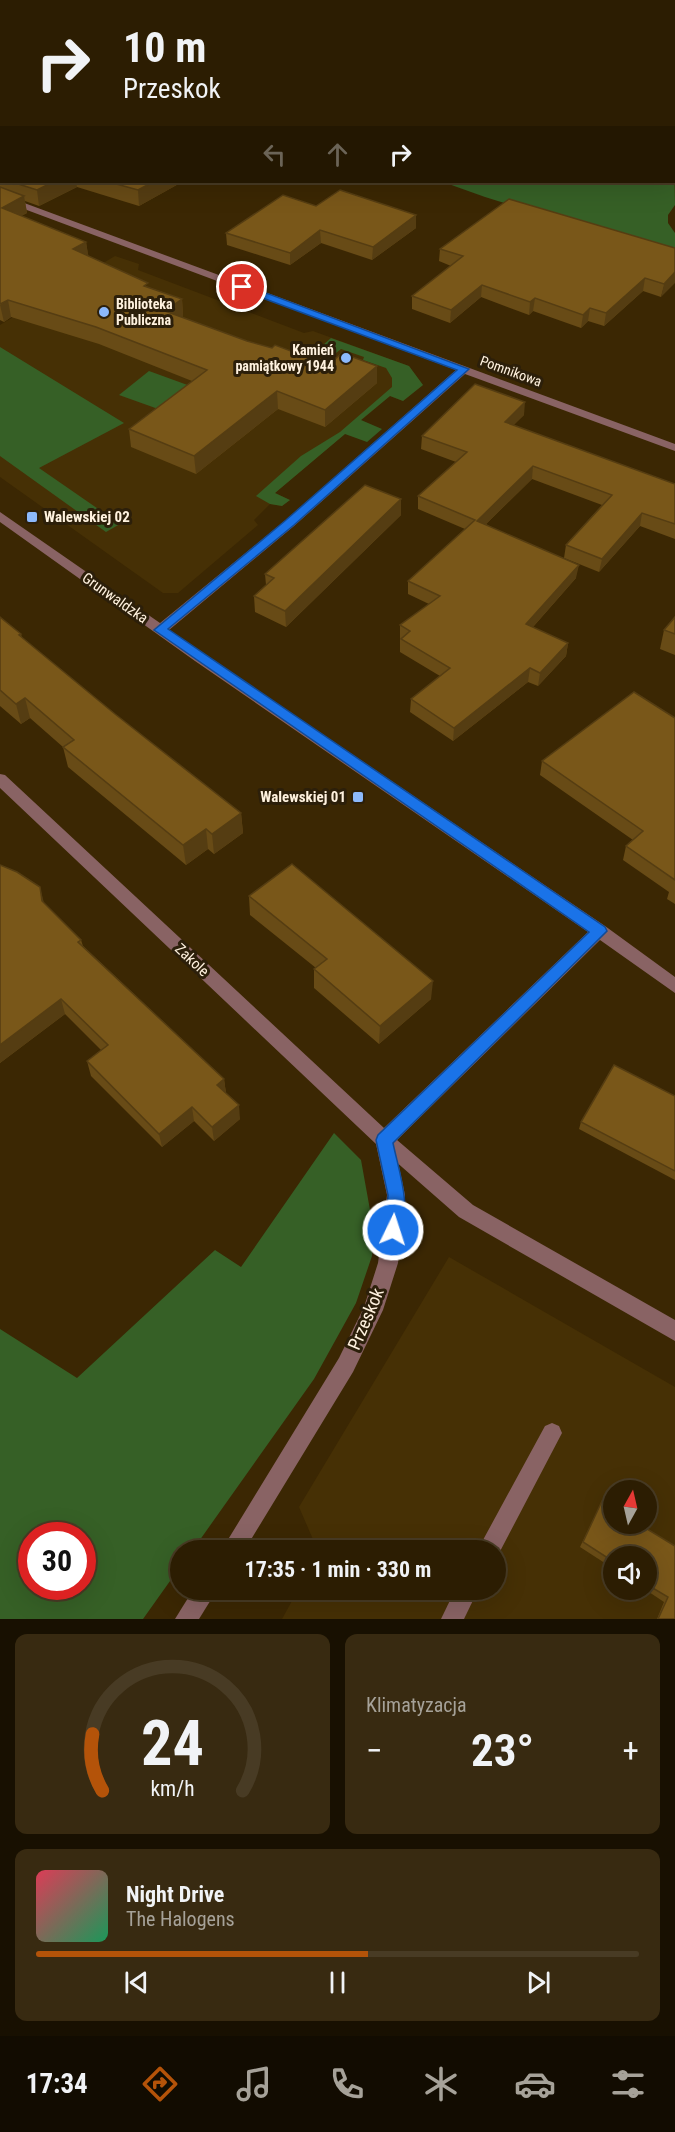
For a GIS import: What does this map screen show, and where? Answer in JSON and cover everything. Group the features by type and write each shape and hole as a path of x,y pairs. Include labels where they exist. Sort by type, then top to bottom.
{"street":[{"name":"Pomnikowa","path":"0,197 675,448"},
{"path":"160,630 290,523 464,369"},
{"name":"Grunwaldzka","path":"0,516 160,630 599,931 675,986"},
{"name":"Zakole","path":"0,779 384,1140 466,1211 675,1331"},
{"path":"384,1140 599,931"},
{"name":"Przeskok","path":"239,1540 346,1365 373,1310 388,1263 396,1195 384,1140"},
{"path":"494,1540 552,1433"},
{"path":"186,1619 199,1600"},
{"path":"452,1619 462,1600"}],"shaded area":[{"path":"115,256 139,264 138,270 304,333 313,331 409,366 423,385 403,401 390,396 275,493 290,500 282,506 270,504 254,520 258,525 178,593 163,593 0,477 0,325"},
{"path":"449,1257 675,1387 675,1619 282,1619 292,1600 506,1600 506,1540 313,1540 299,1507"}],"green space":[{"path":"446,183 675,183 675,205 668,215 668,223 675,233 675,256"},
{"path":"331,338 409,366 423,385 403,401 390,396 361,420 382,429 367,442 345,434 275,493 290,500 282,506 270,504 256,496 301,456 340,432 392,387 392,378 386,368 363,360 364,357 341,349 336,353 323,350 314,353"},
{"path":"0,347 124,423 39,468 120,524 106,532 0,456"},
{"path":"149,371 204,391 175,415 119,395"},
{"path":"334,1133 361,1160 374,1232 372,1256 356,1303 314,1379 200,1540 170,1540 170,1581 143,1619 0,1619 0,1329 77,1378 215,1250 241,1267"}],"building":[{"path":"15,183 51,183 37,190"},
{"path":"113,183 151,183 138,190"},
{"path":"0,187 24,196 2,208 86,242 73,249 148,283 144,286 182,299 165,311 247,341 272,348 275,345 328,365 342,353 377,366 325,410 277,391 194,456 129,429 207,370 96,327 8,300 0,304"},
{"path":"340,190 416,215 373,247 320,230 290,253 226,233 283,195 316,206"},
{"path":"509,199 675,248 675,272 664,284 645,278 606,313 590,308 583,315 535,298 530,302 482,285 451,310 412,296 463,256 440,249"},
{"path":"475,384 525,402 505,422 675,484 675,524 642,513 602,559 566,545 612,495 533,466 477,521 579,565 526,624 568,643 540,673 530,668 454,728 411,699 450,668 401,639 410,631 400,625 440,596 408,581 475,520 418,496 467,452 422,436"},
{"path":"365,485 401,499 285,611 254,596 274,578 265,574"},
{"path":"0,617 115,714 241,813 212,834 206,829 183,845 63,747 74,740 25,698 16,704 0,690"},
{"path":"675,617 675,634 664,630"},
{"path":"634,692 675,718 675,880 626,846 643,831 542,761"},
{"path":"292,864 433,981 380,1026 314,969 327,959 249,896"},
{"path":"0,865 17,872 40,887 42,901 81,940 78,942 224,1079 217,1085 239,1105 212,1127 192,1107 159,1134 87,1061 108,1045 61,999 0,1045"},
{"path":"614,1065 675,1096 675,1171 581,1122"},
{"path":"602,1501 603,1534 655,1534 675,1546 675,1619 658,1619 668,1597 657,1590 657,1546 603,1546 603,1555 583,1542"}],"place":[{"name":"Biblioteka Publiczna","path":"104,312"},
{"name":"Kamień pamiątkowy 1944","path":"346,358"},
{"name":"Walewskiej 02","path":"32,517"},
{"name":"Walewskiej 01","path":"358,797"}],"route":[{"path":"242,287 464,369 290,523 160,630 599,931 384,1140 396,1195 393,1230"}]}
